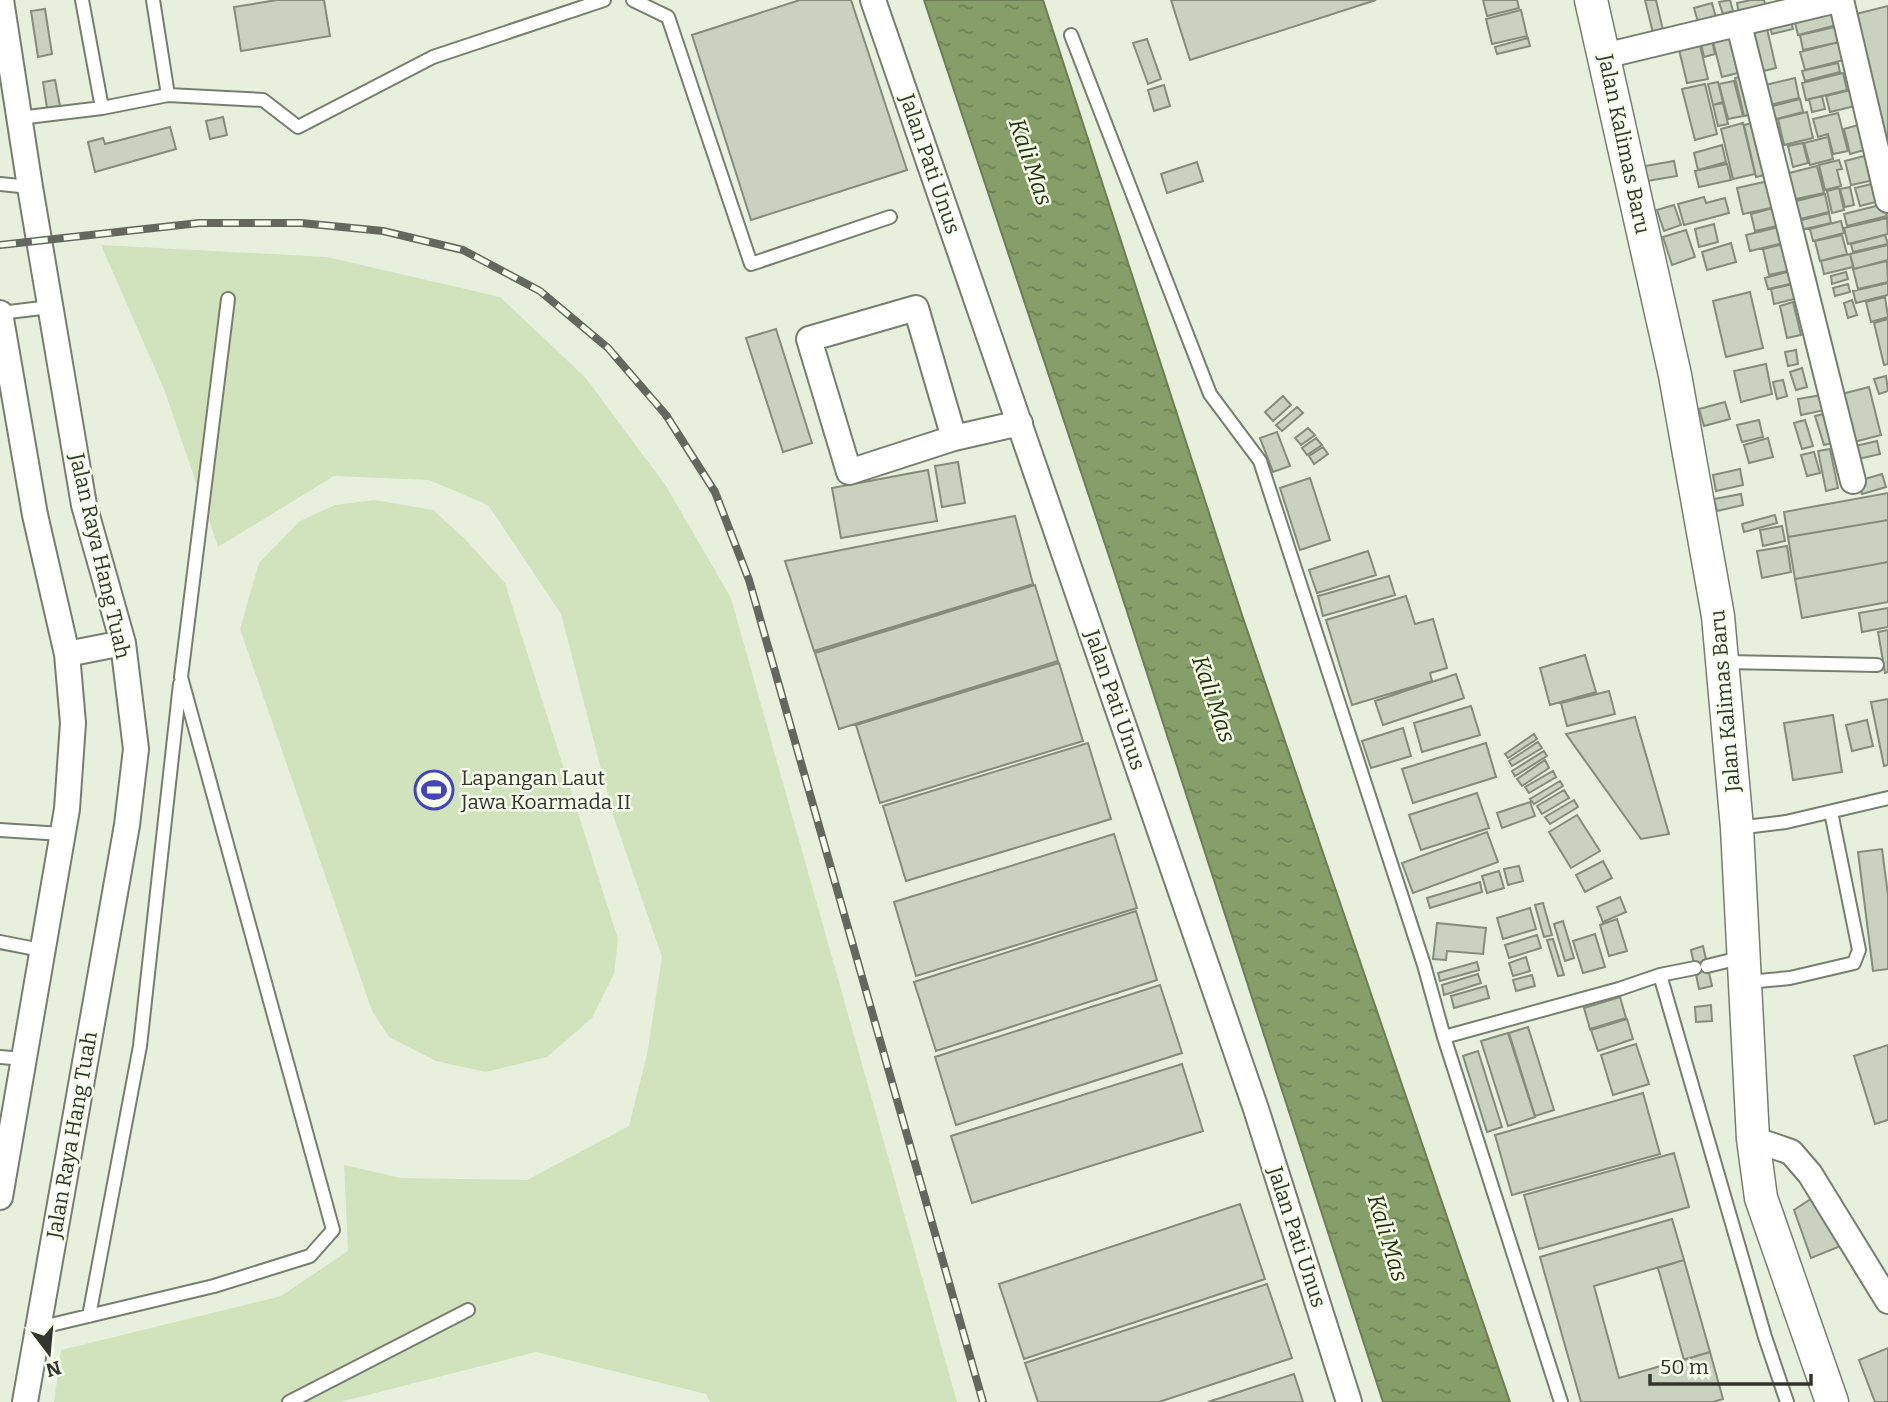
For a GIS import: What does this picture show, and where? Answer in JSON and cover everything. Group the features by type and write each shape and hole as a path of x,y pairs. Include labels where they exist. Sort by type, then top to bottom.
{"street":[{"name":"Jalan Raya Hang Tuah","path":"1,0 3,38 84,505 123,643 136,749 127,825 25,1402"},
{"name":"Jalan Pati Unus","path":"873,0 1256,1109 1349,1402"},
{"name":"Jalan Kalimas Baru","path":"1591,0 1675,375 1714,589 1737,828 1753,1139 1761,1198 1832,1402"},
{"path":"1604,56 1839,0 1888,200"},
{"path":"1739,25 1853,481"},
{"path":"954,438 916,308 809,339 849,472 954,438 1020,424"},
{"path":"0,313 35,515 67,654 73,723 67,809 41,950 12,1058 0,1198"},
{"path":"67,654 123,643"},
{"path":"1753,1139 1791,1152 1810,1174 1888,1301"}],"lane":[{"path":"82,0 102,108"},
{"path":"153,0 168,95"},
{"path":"19,118 102,108 168,95 263,100 298,127 433,57 604,0"},
{"path":"633,0 668,17 751,264 890,217"},
{"path":"1071,35 1210,394 1260,461 1420,952 1444,1037 1561,1402"},
{"path":"0,184 30,187"},
{"path":"89,1316 140,1046 181,677 228,299"},
{"path":"0,313 50,307"},
{"path":"1722,662 1877,665"},
{"path":"38,1328 214,1286 310,1256 333,1230 181,677"},
{"path":"1737,828 1786,822 1888,798"},
{"path":"1444,1037 1619,989 1660,975 1701,967 1746,969 1790,978 1854,963 1859,950 1831,812"},
{"path":"0,830 62,834"},
{"path":"0,942 41,950"},
{"path":"1660,975 1765,1337 1787,1402"},
{"path":"289,1402 468,1310"}],"shaded area":[{"path":"101,245 327,257 500,297 585,377 666,486 731,598 957,1402 710,1402 706,1394 536,1352 340,1402 54,1402 61,1350 281,1296 348,1251 344,1165 401,1178 527,1180 629,1126 647,1055 662,957 613,815 561,614 488,505 429,480 334,476 218,547 164,389"},
{"name":"Lapangan Laut Jawa Koarmada II","path":"374,500 433,510 464,538 505,583 618,939 614,974 592,1018 547,1057 486,1072 436,1061 389,1037 372,1011 240,629 259,563 300,521 335,505"}],"water":[{"name":"Kali Mas","path":"924,0 1043,0 1242,615 1510,1402 1383,1402 1110,559"}],"building":[{"path":"277,0 324,0 330,36 241,51 234,7"},
{"path":"800,0 851,0 907,170 751,220 692,35"},
{"path":"1171,0 1376,0 1190,60"},
{"path":"1483,0 1517,0 1519,8 1487,16"},
{"path":"1645,0 1656,0 1663,30 1653,33"},
{"path":"1730,0 1733,11 1723,14 1719,2"},
{"path":"1764,0 1766,8 1739,13 1737,3"},
{"path":"1712,3 1716,18 1698,22 1694,8"},
{"path":"1836,4 1841,24 1798,35 1793,15"},
{"path":"1888,6 1888,145 1856,14"},
{"path":"45,9 52,54 38,57 31,11"},
{"path":"1521,10 1527,36 1492,44 1486,19"},
{"path":"1789,13 1793,29 1772,34 1768,19"},
{"path":"1765,20 1776,68 1755,73 1744,26"},
{"path":"1835,27 1839,42 1803,50 1800,35"},
{"path":"1727,30 1738,73 1722,77 1711,34"},
{"path":"1710,32 1715,54 1704,57 1699,35"},
{"path":"1698,37 1708,79 1687,83 1677,41"},
{"path":"1528,38 1530,46 1497,54 1495,47"},
{"path":"1147,39 1161,79 1148,84 1133,43"},
{"path":"1839,42 1844,60 1805,70 1800,52"},
{"path":"1838,63 1840,72 1805,81 1802,71"},
{"path":"1843,73 1847,90 1806,100 1802,83"},
{"path":"1749,75 1758,113 1744,116 1735,78"},
{"path":"1795,78 1799,98 1761,107 1757,87"},
{"path":"55,80 60,106 47,108 43,82"},
{"path":"1734,81 1743,116 1728,119 1719,84"},
{"path":"1718,82 1723,102 1713,105 1708,84"},
{"path":"1705,84 1717,134 1695,140 1682,89"},
{"path":"1164,85 1170,106 1154,111 1148,90"},
{"path":"1851,90 1855,106 1830,112 1826,96"},
{"path":"1822,96 1825,109 1812,112 1809,99"},
{"path":"1800,99 1803,112 1768,121 1765,108"},
{"path":"1723,103 1728,124 1718,126 1713,105"},
{"path":"1807,112 1813,138 1784,145 1778,119"},
{"path":"1838,113 1848,151 1833,154 1828,134 1818,137 1813,119"},
{"path":"223,117 227,135 210,139 206,121"},
{"path":"1760,121 1773,173 1756,177 1744,125"},
{"path":"1743,123 1755,174 1733,179 1721,129"},
{"path":"1862,124 1868,149 1850,154 1844,129"},
{"path":"170,127 176,149 95,172 88,142 103,138 105,144"},
{"path":"1828,137 1833,159 1810,165 1804,143"},
{"path":"1803,143 1808,163 1793,167 1788,146"},
{"path":"1722,145 1726,162 1698,170 1694,153"},
{"path":"1868,155 1874,180 1851,185 1845,161"},
{"path":"1839,160 1842,169 1837,170 1841,186 1825,190 1819,165"},
{"path":"1674,161 1677,176 1647,181 1645,166"},
{"path":"1197,162 1203,181 1167,193 1161,174"},
{"path":"1727,164 1731,180 1699,187 1695,171"},
{"path":"1817,166 1824,193 1791,200 1785,174"},
{"path":"1773,180 1780,206 1743,214 1737,188"},
{"path":"1880,182 1884,200 1860,206 1855,188"},
{"path":"1850,187 1854,205 1845,207 1840,189"},
{"path":"1839,188 1844,210 1832,213 1827,191"},
{"path":"1825,194 1829,212 1788,222 1784,204"},
{"path":"1704,197 1706,203 1725,198 1729,213 1684,225 1678,204"},
{"path":"1884,204 1887,216 1847,226 1844,214"},
{"path":"1674,205 1681,225 1664,231 1657,210"},
{"path":"1781,206 1785,224 1755,231 1751,214"},
{"path":"1829,213 1831,223 1796,231 1794,222"},
{"path":"1887,218 1888,234 1848,244 1844,228"},
{"path":"1841,221 1844,233 1813,241 1810,229"},
{"path":"1714,224 1718,242 1699,247 1695,229"},
{"path":"1783,226 1787,242 1750,251 1746,235"},
{"path":"1686,230 1695,257 1672,265 1663,237"},
{"path":"1842,235 1847,254 1820,261 1815,241"},
{"path":"1885,235 1888,244 1853,252 1851,244"},
{"path":"1731,243 1736,262 1707,270 1702,252"},
{"path":"1789,243 1795,269 1769,275 1763,249"},
{"path":"1888,245 1888,260 1854,269 1850,254"},
{"path":"1850,254 1853,267 1824,274 1821,261"},
{"path":"1887,261 1888,282 1858,289 1853,269"},
{"path":"1795,270 1798,282 1768,289 1765,278"},
{"path":"1846,272 1848,279 1832,284 1831,276"},
{"path":"1798,283 1802,297 1774,304 1771,289"},
{"path":"1888,283 1888,295 1856,303 1853,291"},
{"path":"1848,284 1850,292 1835,296 1833,288"},
{"path":"1750,292 1763,348 1726,357 1713,301"},
{"path":"1885,297 1888,317 1871,322 1866,302"},
{"path":"1852,300 1857,315 1848,318 1844,303"},
{"path":"1793,302 1801,335 1787,338 1780,306"},
{"path":"1888,319 1888,364 1884,365 1874,323"},
{"path":"776,329 812,443 783,452 746,338"},
{"path":"1796,350 1798,364 1788,366 1785,352"},
{"path":"1766,364 1772,394 1741,402 1734,371"},
{"path":"1802,368 1807,387 1796,390 1790,372"},
{"path":"1886,376 1888,391 1879,394 1874,379"},
{"path":"1783,380 1787,396 1777,399 1773,382"},
{"path":"1869,387 1881,435 1850,443 1838,395"},
{"path":"1822,395 1825,410 1801,415 1798,399"},
{"path":"1283,396 1291,405 1273,421 1265,412"},
{"path":"1725,402 1730,419 1704,426 1699,409"},
{"path":"1297,407 1303,413 1282,431 1276,425"},
{"path":"1828,413 1836,442 1824,445 1815,416"},
{"path":"1759,420 1763,437 1742,442 1737,425"},
{"path":"1805,420 1813,446 1802,449 1794,423"},
{"path":"1308,428 1315,435 1301,445 1295,438"},
{"path":"1277,432 1290,466 1273,472 1260,438"},
{"path":"1316,438 1322,445 1307,455 1302,448"},
{"path":"1768,438 1773,457 1749,463 1744,445"},
{"path":"1877,441 1880,454 1854,460 1851,447"},
{"path":"1323,447 1328,454 1314,464 1309,456"},
{"path":"1830,449 1838,488 1826,491 1818,451"},
{"path":"1814,452 1820,473 1807,476 1801,455"},
{"path":"958,462 965,503 942,507 935,466"},
{"path":"1740,469 1743,485 1716,491 1713,475"},
{"path":"928,470 937,521 841,538 832,488"},
{"path":"1882,474 1886,487 1862,494 1858,481"},
{"path":"1310,478 1330,540 1300,550 1280,488"},
{"path":"1888,493 1888,520 1788,537 1784,512"},
{"path":"1741,494 1743,505 1717,511 1714,499"},
{"path":"1775,515 1777,523 1744,532 1742,524"},
{"path":"1015,516 1033,584 814,651 785,561"},
{"path":"1888,520 1888,562 1795,579 1788,537"},
{"path":"1782,526 1785,541 1763,546 1760,530"},
{"path":"1787,546 1791,572 1762,578 1757,551"},
{"path":"1368,551 1376,575 1317,593 1309,570"},
{"path":"1888,562 1888,602 1802,618 1795,579"},
{"path":"1389,576 1395,595 1323,616 1318,596"},
{"path":"1035,585 1058,661 839,729 815,653"},
{"path":"1406,596 1415,624 1433,619 1447,668 1430,673 1432,681 1352,705 1326,620"},
{"path":"1888,608 1888,627 1862,632 1859,613"},
{"path":"1888,630 1888,672 1885,673 1878,632"},
{"path":"1585,655 1596,692 1550,705 1540,668"},
{"path":"1059,663 1083,741 880,803 856,725"},
{"path":"1456,674 1464,698 1383,725 1375,701"},
{"path":"1609,691 1615,714 1567,726 1561,703"},
{"path":"1888,699 1888,765 1884,766 1871,702"},
{"path":"1471,706 1480,735 1422,752 1414,723"},
{"path":"1833,715 1842,772 1793,780 1784,723"},
{"path":"1635,717 1669,834 1641,839 1566,734"},
{"path":"1867,720 1873,746 1852,751 1846,725"},
{"path":"1403,728 1411,756 1371,768 1362,741"},
{"path":"1534,734 1537,739 1508,758 1505,754"},
{"path":"1538,742 1542,748 1512,766 1509,761"},
{"path":"1088,743 1111,819 906,881 883,806"},
{"path":"1486,743 1496,777 1413,803 1402,769"},
{"path":"1544,751 1547,756 1515,776 1512,771"},
{"path":"1545,760 1549,768 1522,786 1517,779"},
{"path":"1553,771 1556,777 1529,793 1525,787"},
{"path":"1560,781 1563,786 1534,804 1530,799"},
{"path":"1564,790 1569,798 1542,814 1537,806"},
{"path":"1477,793 1489,828 1421,850 1409,815"},
{"path":"1574,800 1578,807 1550,824 1545,817"},
{"path":"1530,802 1535,816 1502,828 1497,813"},
{"path":"1577,815 1600,851 1571,868 1549,832"},
{"path":"1487,832 1498,862 1413,893 1402,863"},
{"path":"1114,834 1137,908 916,976 894,902"},
{"path":"1882,849 1888,895 1888,969 1873,971 1858,852"},
{"path":"1603,861 1612,878 1585,892 1576,875"},
{"path":"1519,866 1523,881 1508,885 1504,869"},
{"path":"1499,871 1504,888 1487,893 1482,876"},
{"path":"1480,882 1482,892 1430,908 1427,898"},
{"path":"1620,897 1626,912 1603,922 1597,907"},
{"path":"1543,903 1552,935 1544,937 1535,905"},
{"path":"1530,908 1536,929 1503,939 1497,918"},
{"path":"1136,911 1157,980 936,1051 914,982"},
{"path":"1617,919 1627,951 1609,956 1600,925"},
{"path":"1563,921 1574,958 1565,961 1554,924"},
{"path":"1437,923 1486,928 1483,954 1447,951 1446,960 1433,959"},
{"path":"1595,934 1605,967 1583,973 1573,941"},
{"path":"1537,935 1541,948 1509,958 1505,945"},
{"path":"1553,939 1564,975 1558,976 1547,940"},
{"path":"1703,946 1712,986 1699,989 1691,950"},
{"path":"1526,957 1530,971 1513,976 1509,963"},
{"path":"1477,962 1479,970 1440,981 1438,973"},
{"path":"1478,974 1481,983 1444,995 1442,985"},
{"path":"1532,975 1535,986 1516,991 1513,980"},
{"path":"1160,985 1182,1053 956,1125 935,1057"},
{"path":"1486,986 1489,998 1454,1008 1451,996"},
{"path":"1620,997 1626,1018 1590,1029 1584,1008"},
{"path":"1711,1005 1712,1021 1696,1022 1695,1007"},
{"path":"1627,1019 1633,1039 1598,1051 1591,1030"},
{"path":"1528,1027 1554,1110 1535,1116 1509,1033"},
{"path":"1508,1033 1535,1117 1508,1126 1481,1041"},
{"path":"1636,1044 1649,1084 1613,1095 1601,1055"},
{"path":"1888,1045 1888,1120 1875,1124 1854,1056"},
{"path":"1478,1051 1502,1127 1487,1132 1463,1056"},
{"path":"1182,1064 1203,1131 972,1203 951,1136"},
{"path":"1643,1093 1660,1154 1512,1195 1495,1135"},
{"path":"1674,1153 1689,1207 1539,1249 1524,1195"},
{"path":"1814,1197 1843,1245 1811,1258 1794,1210"},
{"path":"1240,1204 1265,1279 1024,1359 999,1284"},
{"path":"1672,1219 1684,1260 1594,1286 1619,1378 1710,1352 1723,1399 1713,1402 1581,1402 1540,1257"},
{"path":"1684,1260 1710,1352 1684,1360 1658,1268"},
{"path":"1267,1284 1292,1358 1159,1402 1038,1402 1025,1363"},
{"path":"1888,1348 1888,1402 1875,1402 1859,1360"},
{"path":"1294,1374 1303,1402 1208,1402"}],"railway":[{"path":"0,245 199,223 301,223 383,231 463,250 540,291 608,348 666,415 715,492 749,580 983,1402"}],"place":[{"name":"Lapangan Laut Jawa Koarmada II","path":"434,790"}]}
